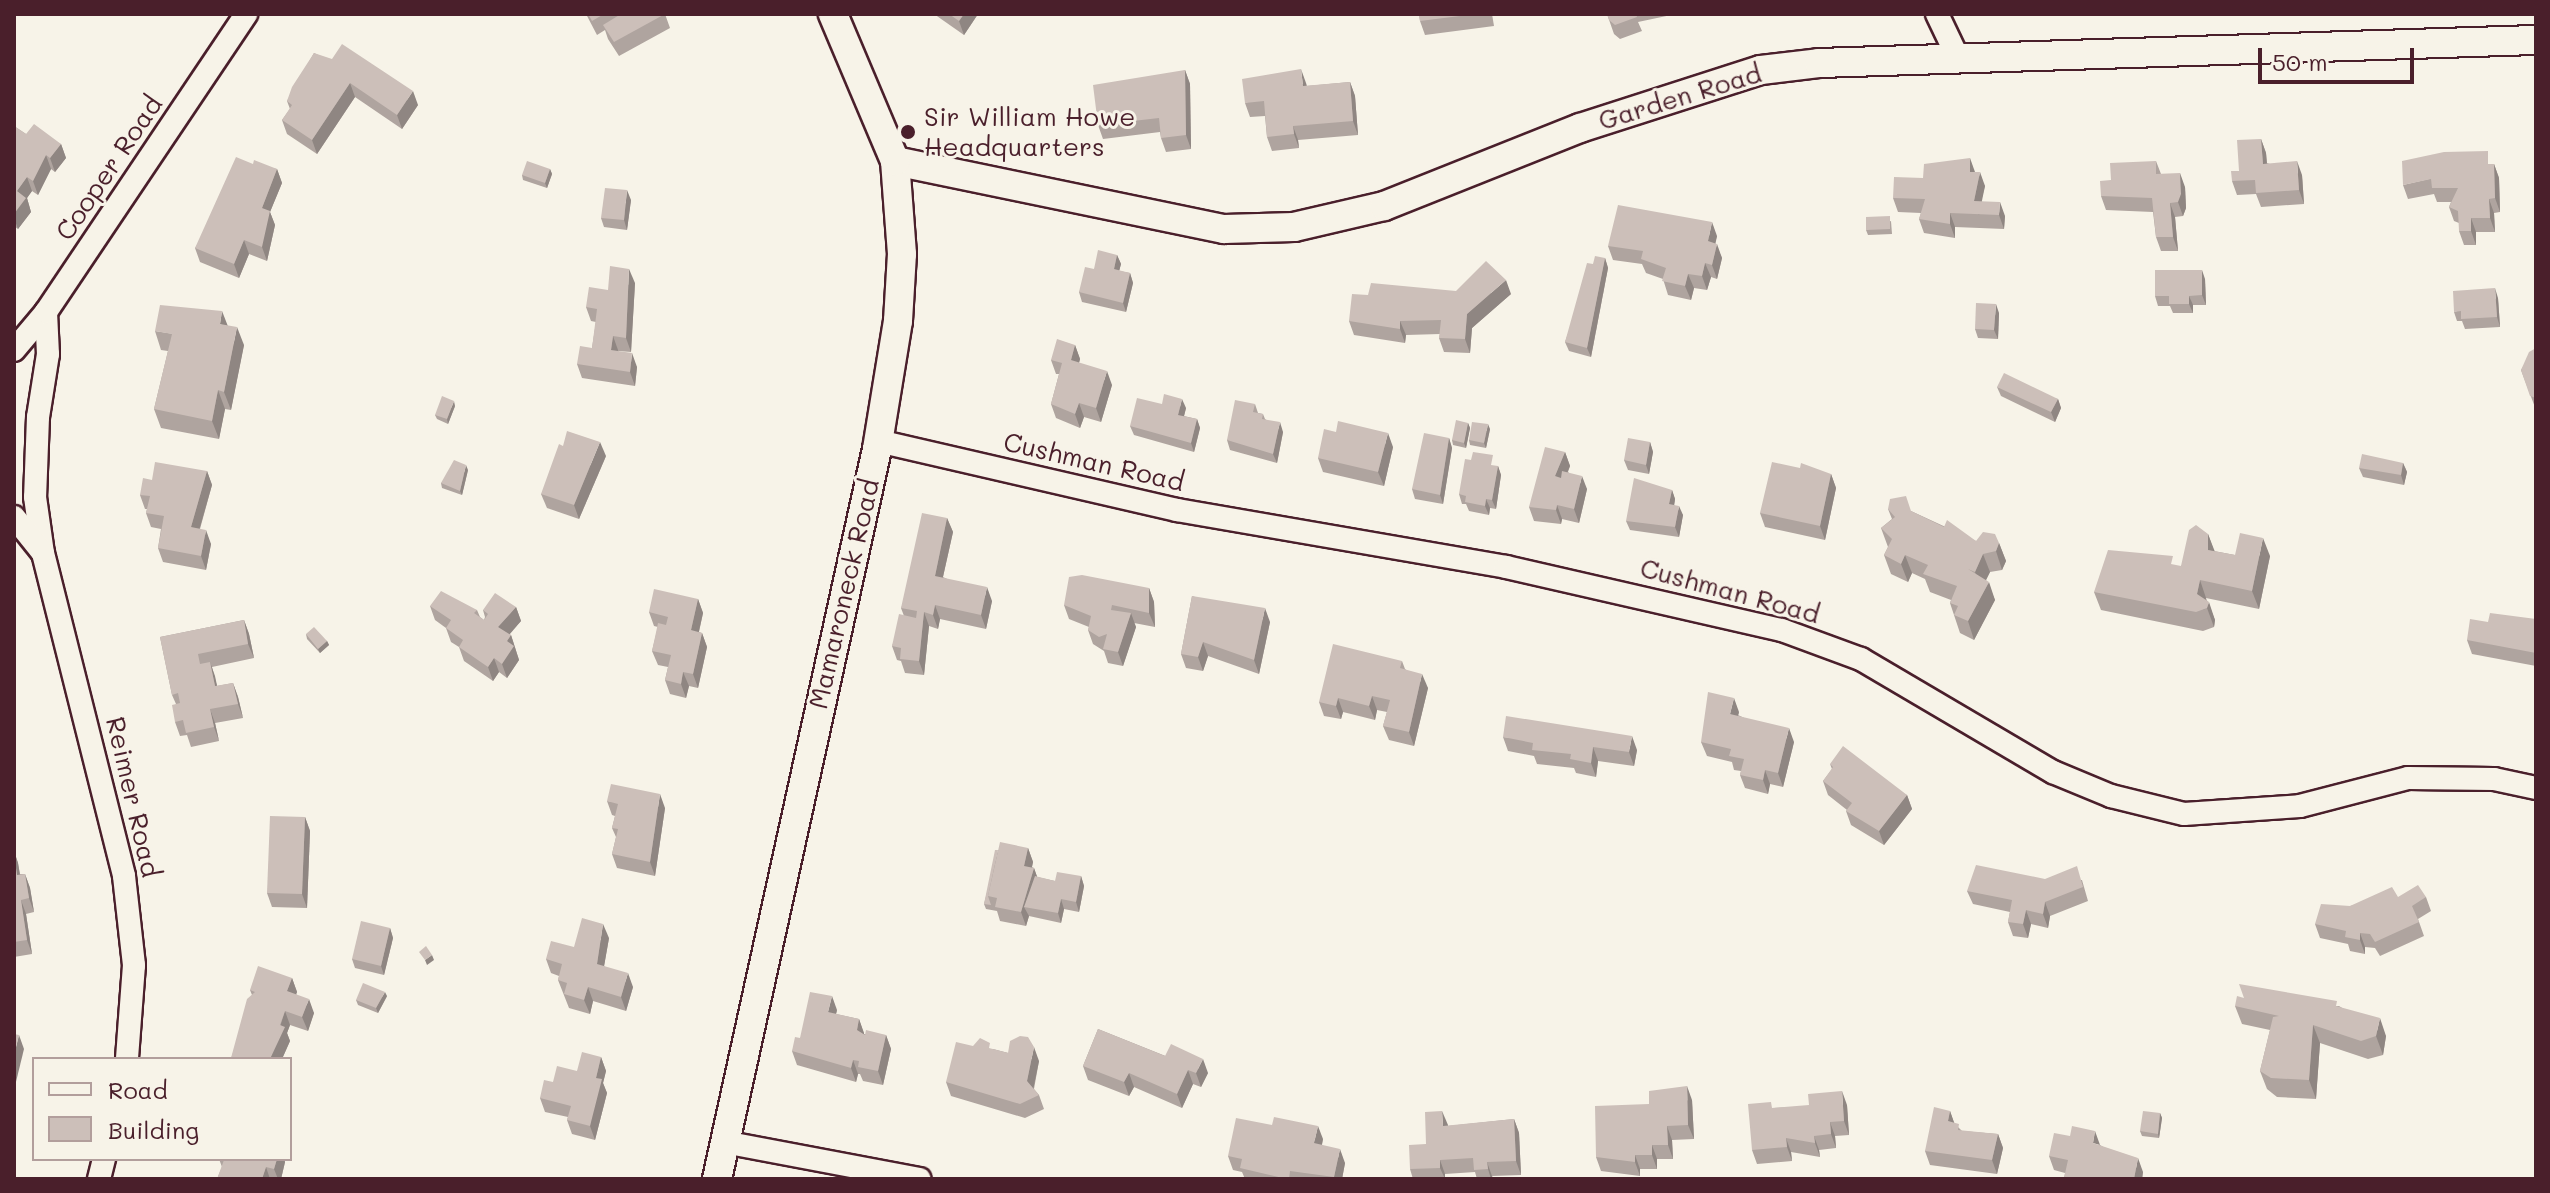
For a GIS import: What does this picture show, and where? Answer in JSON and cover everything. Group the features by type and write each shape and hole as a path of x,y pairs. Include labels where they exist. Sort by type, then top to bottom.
{"street":[{"name":"Cooper Road","path":"14,350 46,312 246,14"},
{"name":"Mamaroneck Road","path":"717,1179 878,441 901,289 895,161 833,14"},
{"path":"1937,14 1959,60"},
{"name":"Garden Road","path":"895,161 1224,229 1294,227 1384,206 1580,128 1761,70 2536,40"},
{"name":"Reimer Road","path":"46,312 48,354 38,417 35,497 43,553 124,876 134,965 127,1057"},
{"name":"Cushman Road","path":"878,441 1177,510 1506,567 1782,630 1861,659 2053,772 2139,805 2184,814 2300,806 2408,778 2494,779 2536,788"},
{"name":"Reimer Road","path":"14,517 43,553"},
{"path":"724,1142 920,1179"}],"building":[{"path":"588,14 604,14 592,21"},
{"path":"621,14 665,14 614,42 603,25"},
{"path":"949,14 964,14 959,21"},
{"path":"1419,14 1476,14 1420,21"},
{"path":"1607,14 1636,14 1637,17 1615,25"},
{"path":"342,44 413,91 397,115 350,83 312,140 282,120 292,105 287,101 292,87 314,53 332,59"},
{"path":"1301,69 1303,86 1350,82 1353,121 1293,126 1294,134 1267,137 1264,101 1245,103 1242,79"},
{"path":"1185,70 1186,135 1161,138 1159,118 1098,125 1093,85"},
{"path":"34,124 61,144 50,158 46,155 33,181 27,177 17,191 26,198 14,214 14,126 26,134"},
{"path":"2261,139 2263,164 2297,161 2299,190 2256,193 2255,180 2232,181 2231,171 2239,171 2237,140"},
{"path":"2488,151 2488,164 2494,164 2495,198 2489,199 2490,218 2471,218 2471,231 2459,231 2458,211 2449,207 2458,188 2432,188 2431,179 2403,185 2402,161 2444,152"},
{"path":"236,157 277,169 262,208 270,211 262,247 244,240 234,264 195,248"},
{"path":"1970,158 1970,172 1980,172 1974,201 2000,202 1999,215 1950,213 1950,224 1919,219 1925,199 1893,198 1894,177 1923,178 1924,164"},
{"path":"527,161 550,169 545,183 522,175"},
{"path":"2156,161 2156,174 2180,173 2181,194 2178,202 2170,203 2173,237 2156,237 2152,198 2101,196 2100,181 2111,180 2110,163"},
{"path":"605,188 627,190 624,220 601,218"},
{"path":"1618,205 1712,222 1708,241 1717,244 1712,265 1705,263 1702,276 1688,274 1685,286 1662,281 1666,268 1641,259 1643,251 1608,246"},
{"path":"1890,216 1890,229 1866,230 1866,217"},
{"path":"1098,250 1117,255 1114,269 1130,273 1123,303 1079,292 1085,267 1094,269"},
{"path":"1595,256 1605,258 1587,348 1565,342 1587,263 1593,264"},
{"path":"1486,261 1506,280 1467,314 1465,339 1439,338 1441,320 1400,321 1400,329 1349,321 1352,294 1368,295 1371,283 1456,291"},
{"path":"610,266 629,269 626,338 613,336 611,350 632,353 630,372 577,364 580,346 592,348 597,309 586,307 589,287 608,290"},
{"path":"2155,270 2202,270 2202,295 2189,296 2189,304 2169,304 2169,296 2155,296"},
{"path":"2495,288 2497,317 2461,319 2461,311 2454,312 2453,291"},
{"path":"1976,303 1996,304 1994,330 1975,329"},
{"path":"160,305 222,311 220,324 237,327 224,392 218,390 212,421 154,409 172,334 155,331"},
{"path":"1057,339 1075,345 1071,360 1107,371 1096,408 1079,403 1075,414 1051,404 1062,363 1051,360"},
{"path":"2536,348 2536,398 2530,396 2521,370 2529,352"},
{"path":"2004,373 2058,399 2051,412 1997,387"},
{"path":"1164,394 1182,399 1178,415 1197,419 1191,443 1130,426 1137,398 1162,404"},
{"path":"442,396 454,401 447,419 435,415"},
{"path":"1235,400 1255,404 1253,412 1263,414 1262,419 1280,422 1273,454 1227,440"},
{"path":"1456,420 1468,423 1464,443 1452,440"},
{"path":"1338,421 1388,433 1378,472 1318,458 1324,429 1336,432"},
{"path":"1472,422 1488,424 1484,443 1469,440"},
{"path":"567,431 600,442 574,505 541,494 559,444 563,446"},
{"path":"1424,433 1449,438 1440,495 1412,489"},
{"path":"1628,438 1650,442 1646,465 1624,460"},
{"path":"1545,447 1565,452 1555,476 1561,478 1562,471 1582,476 1574,509 1557,505 1556,510 1529,507"},
{"path":"1473,452 1493,455 1491,465 1498,466 1492,500 1486,499 1485,506 1465,502 1466,496 1459,494 1465,459 1471,460"},
{"path":"2362,454 2403,463 2401,475 2359,468"},
{"path":"454,460 466,465 460,491 441,483"},
{"path":"155,462 207,471 191,527 206,530 201,556 158,548 164,516 146,513 150,496 140,495 143,478 152,480"},
{"path":"1772,462 1800,468 1801,463 1831,474 1820,526 1760,513"},
{"path":"1634,478 1672,490 1669,504 1679,506 1675,527 1626,521"},
{"path":"1906,496 1911,511 1944,527 1947,520 1976,541 1983,532 1995,534 1999,543 1996,551 1983,554 1975,572 1968,569 1989,582 1968,621 1954,615 1958,606 1950,603 1957,586 1923,574 1928,565 1905,555 1901,564 1884,555 1892,539 1881,528 1895,517 1888,509 1890,499"},
{"path":"922,513 947,518 935,576 987,587 981,615 935,605 933,615 924,612 919,661 900,659 901,648 892,646 899,614 916,618 917,611 901,608"},
{"path":"2196,525 2208,534 2208,550 2235,555 2240,533 2263,538 2252,591 2200,580 2197,594 2209,602 2207,608 2196,612 2094,592 2108,550 2173,556 2171,564 2181,566 2189,530"},
{"path":"1082,575 1149,588 1149,613 1112,605 1111,610 1131,613 1118,652 1103,649 1107,634 1099,637 1088,630 1091,616 1064,605 1069,577"},
{"path":"654,589 698,599 691,630 702,633 693,674 683,672 681,684 665,680 671,655 652,651 658,623 666,625 668,617 649,612"},
{"path":"441,591 477,610 474,613 484,620 488,614 483,610 495,593 516,607 498,627 511,635 507,641 514,646 502,664 494,658 488,667 459,647 463,640 446,628 451,620 430,606"},
{"path":"1192,596 1265,608 1254,660 1203,642 1198,657 1181,654"},
{"path":"2490,613 2536,619 2536,653 2467,640 2470,619 2488,622"},
{"path":"244,620 248,644 198,654 200,664 210,662 215,686 233,683 238,704 210,709 214,727 186,733 183,720 175,722 172,705 180,703 178,693 172,695 160,637"},
{"path":"314,627 327,641 318,649 306,634"},
{"path":"1333,644 1402,661 1400,668 1422,674 1409,732 1383,726 1390,700 1372,696 1369,706 1338,698 1336,706 1319,702"},
{"path":"1708,692 1734,698 1730,714 1789,728 1778,773 1765,770 1763,780 1740,775 1744,759 1729,756 1731,749 1701,742"},
{"path":"1506,716 1632,736 1629,752 1593,747 1591,763 1570,759 1571,754 1532,750 1533,743 1503,737"},
{"path":"1843,746 1907,795 1879,831 1846,811 1852,803 1823,781"},
{"path":"611,784 660,794 650,862 612,854 618,829 612,828 618,804 607,801"},
{"path":"270,816 305,817 302,894 267,893"},
{"path":"1000,842 1028,848 1024,866 1034,868 1021,912 995,907 997,898 988,896"},
{"path":"995,850 998,850 988,896 991,905 984,904"},
{"path":"14,855 17,875 25,874 29,898 21,900 27,940 14,942"},
{"path":"1976,865 2045,879 2077,866 2083,887 2045,902 2043,914 2026,910 2023,924 2008,922 2012,900 1967,891"},
{"path":"1057,872 1081,876 1076,902 1061,899 1058,913 1024,907 1035,876 1055,881"},
{"path":"2418,885 2426,897 2412,906 2419,922 2375,942 2370,934 2360,933 2360,940 2345,937 2346,931 2315,924 2321,904 2350,906 2392,887 2398,897"},
{"path":"582,918 603,924 597,964 628,973 621,997 588,987 584,1000 564,994 567,983 558,980 562,964 546,959 551,941 574,947"},
{"path":"361,921 390,928 381,966 352,959"},
{"path":"426,946 432,955 425,960 419,952"},
{"path":"258,966 292,978 287,991 309,999 302,1017 285,1011 280,1025 285,1027 271,1057 231,1057 247,999 255,992 250,990"},
{"path":"363,983 385,992 376,1008 356,1000"},
{"path":"2239,984 2337,1001 2336,1006 2380,1018 2376,1036 2361,1041 2313,1025 2309,1080 2271,1078 2260,1071 2273,1017 2279,1016 2235,1006 2237,996 2244,998"},
{"path":"810,992 832,996 828,1012 859,1019 857,1030 865,1035 866,1030 886,1035 878,1071 858,1067 859,1061 853,1060 851,1068 792,1051 795,1037 800,1038"},
{"path":"1098,1029 1165,1056 1171,1044 1203,1059 1196,1073 1188,1070 1177,1094 1129,1073 1124,1082 1083,1066"},
{"path":"14,1034 19,1035 14,1055"},
{"path":"1020,1036 1028,1037 1034,1047 1027,1081 1039,1095 1020,1104 946,1082 956,1042 973,1046 980,1038 990,1043 989,1048 1008,1053 1010,1041"},
{"path":"582,1052 601,1057 596,1078 602,1079 590,1126 567,1120 571,1106 540,1098 544,1080 553,1082 557,1066 577,1071"},
{"path":"1687,1086 1688,1125 1667,1126 1668,1145 1652,1145 1652,1155 1635,1155 1635,1162 1596,1157 1595,1106 1649,1104 1649,1091"},
{"path":"1842,1091 1844,1121 1830,1122 1831,1134 1814,1136 1815,1143 1786,1138 1787,1147 1752,1150 1748,1104 1771,1102 1772,1108 1809,1105 1808,1094"},
{"path":"1934,1107 1950,1111 1948,1121 1959,1124 1958,1130 1998,1134 1992,1160 1925,1151"},
{"path":"1442,1111 1443,1126 1514,1119 1516,1161 1487,1162 1488,1169 1474,1170 1473,1158 1440,1160 1440,1168 1410,1169 1409,1145 1426,1144 1425,1112"},
{"path":"2143,1111 2160,1113 2158,1134 2140,1131"},
{"path":"1274,1117 1318,1126 1314,1143 1340,1149 1334,1177 1290,1171 1287,1179 1240,1168 1242,1159 1228,1156 1236,1118 1272,1125"},
{"path":"2072,1126 2095,1131 2093,1143 2138,1158 2134,1179 2064,1178 2068,1160 2049,1156 2054,1133 2070,1136"},
{"path":"224,1161 276,1161 274,1169 266,1167 262,1179 217,1179"}],"place":[{"name":"Sir William Howe Headquarters","path":"908,132"}]}
